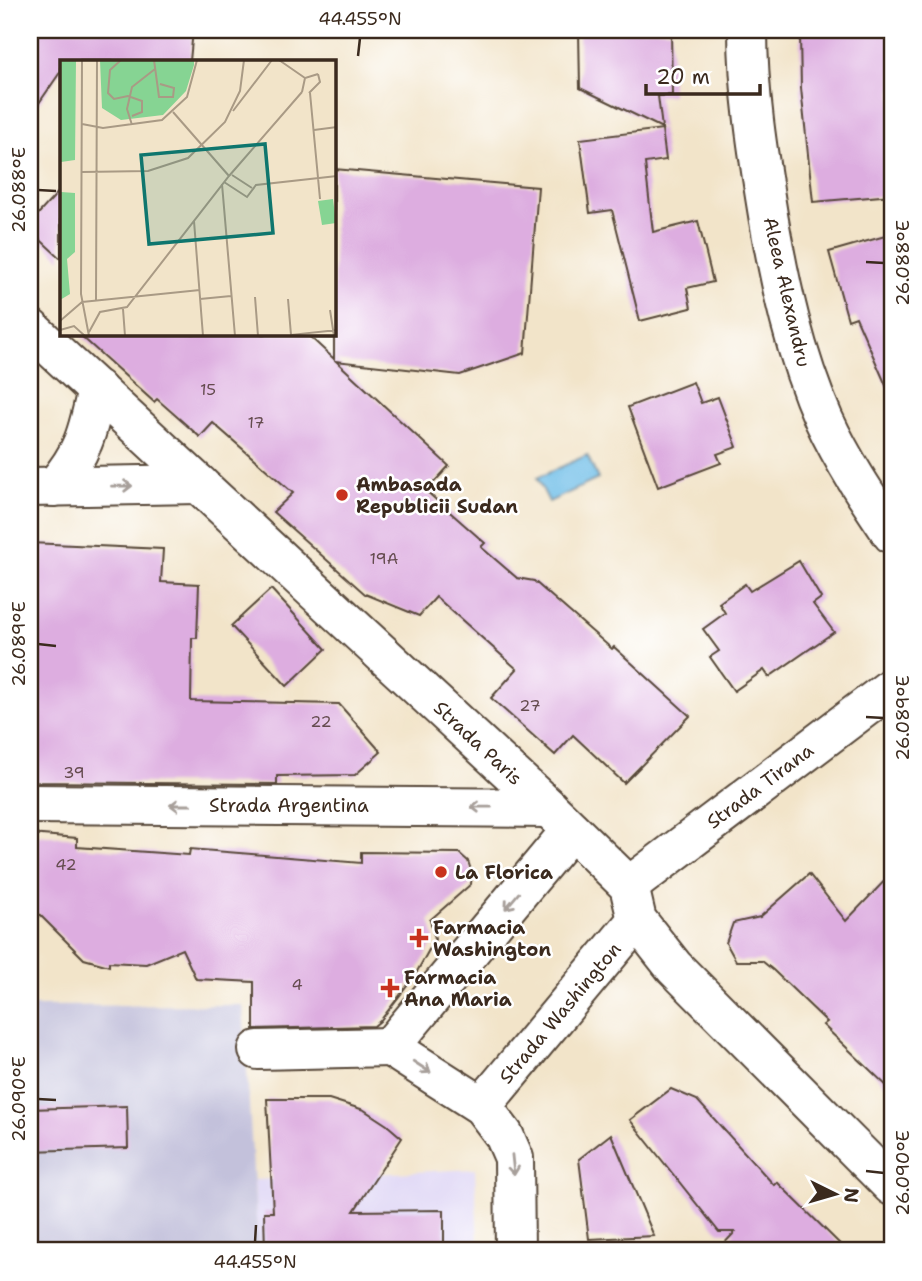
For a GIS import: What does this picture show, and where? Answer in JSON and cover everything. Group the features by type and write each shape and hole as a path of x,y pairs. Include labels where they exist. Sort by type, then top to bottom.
{"street":[{"name":"Aleea Alexandru","path":"748,30 757,150 779,276 803,367 824,419 852,475 892,534"},
{"name":"Strada Paris","path":"30,328 560,819 633,903 674,967 892,1186"},
{"path":"42,487 70,469 82,447 97,389"},
{"path":"42,487 199,484"},
{"name":"Strada Tirana","path":"633,903 892,687"},
{"name":"Strada Argentina","path":"30,804 560,819"},
{"path":"390,1047 560,819"},
{"name":"Strada Washington","path":"482,1106 633,903"},
{"path":"258,1050 390,1047 482,1106 504,1135 514,1157 515,1251"}],"shaded area":[{"path":"243,1005 258,1251 30,1251 30,1006"},
{"path":"475,1169 478,1251 258,1251 254,1180"}],"water":[{"path":"587,455 598,479 549,502 537,478"}],"building":[{"path":"30,30 193,30 190,60 60,60 60,72 30,116"},
{"path":"579,30 671,30 672,95 658,96 662,128 580,88"},
{"path":"819,30 892,30 892,195 813,202 801,88 800,34 819,33"},
{"path":"662,129 666,160 645,163 653,232 698,221 713,282 687,288 691,308 640,321 612,210 590,213 580,139"},
{"path":"336,169 538,187 525,353 460,375 336,361 449,466 426,491 485,543 481,547 517,578 534,581 612,649 614,647 690,716 624,783 573,735 555,755 491,698 517,669 436,597 419,616 365,594 273,512 293,493 213,423 200,437 157,399 154,402 81,336 309,336 334,359"},
{"path":"60,190 60,258 30,230 30,223"},
{"path":"892,234 892,399 856,317 848,320 829,252"},
{"path":"693,382 701,403 718,397 737,447 717,454 721,463 658,487 628,407"},
{"path":"30,543 163,549 161,582 199,584 197,638 192,638 191,701 339,704 381,752 355,775 277,776 277,784 30,782"},
{"path":"799,561 821,598 813,604 834,632 769,677 764,670 734,691 710,657 719,651 703,629 725,613 719,603 745,584 750,591"},
{"path":"271,589 326,649 287,686 231,626"},
{"path":"30,834 77,838 77,847 189,855 190,849 361,863 361,852 459,853 468,861 472,873 471,884 430,920 435,939 414,977 374,1026 254,1029 254,982 196,979 182,949 146,964 109,962 109,966 84,959 30,905"},
{"path":"892,873 892,1091 823,1025 827,1022 773,970 762,961 736,961 726,943 733,923 760,917 809,874 846,921"},
{"path":"671,1089 697,1100 774,1185 777,1182 847,1251 717,1251 735,1232 719,1232 630,1120"},
{"path":"267,1099 329,1099 364,1110 387,1125 402,1138 354,1211 444,1210 444,1251 265,1251 264,1212 273,1212"},
{"path":"127,1106 128,1148 30,1151 30,1109"},
{"path":"611,1134 654,1236 589,1239 579,1159"}],"place":[{"name":"Ambasada Republicii Sudan","path":"342,495"},
{"name":"La Florica","path":"441,872"},
{"name":"Farmacia Washington","path":"419,938"},
{"name":"Farmacia Ana Maria","path":"390,988"}]}
